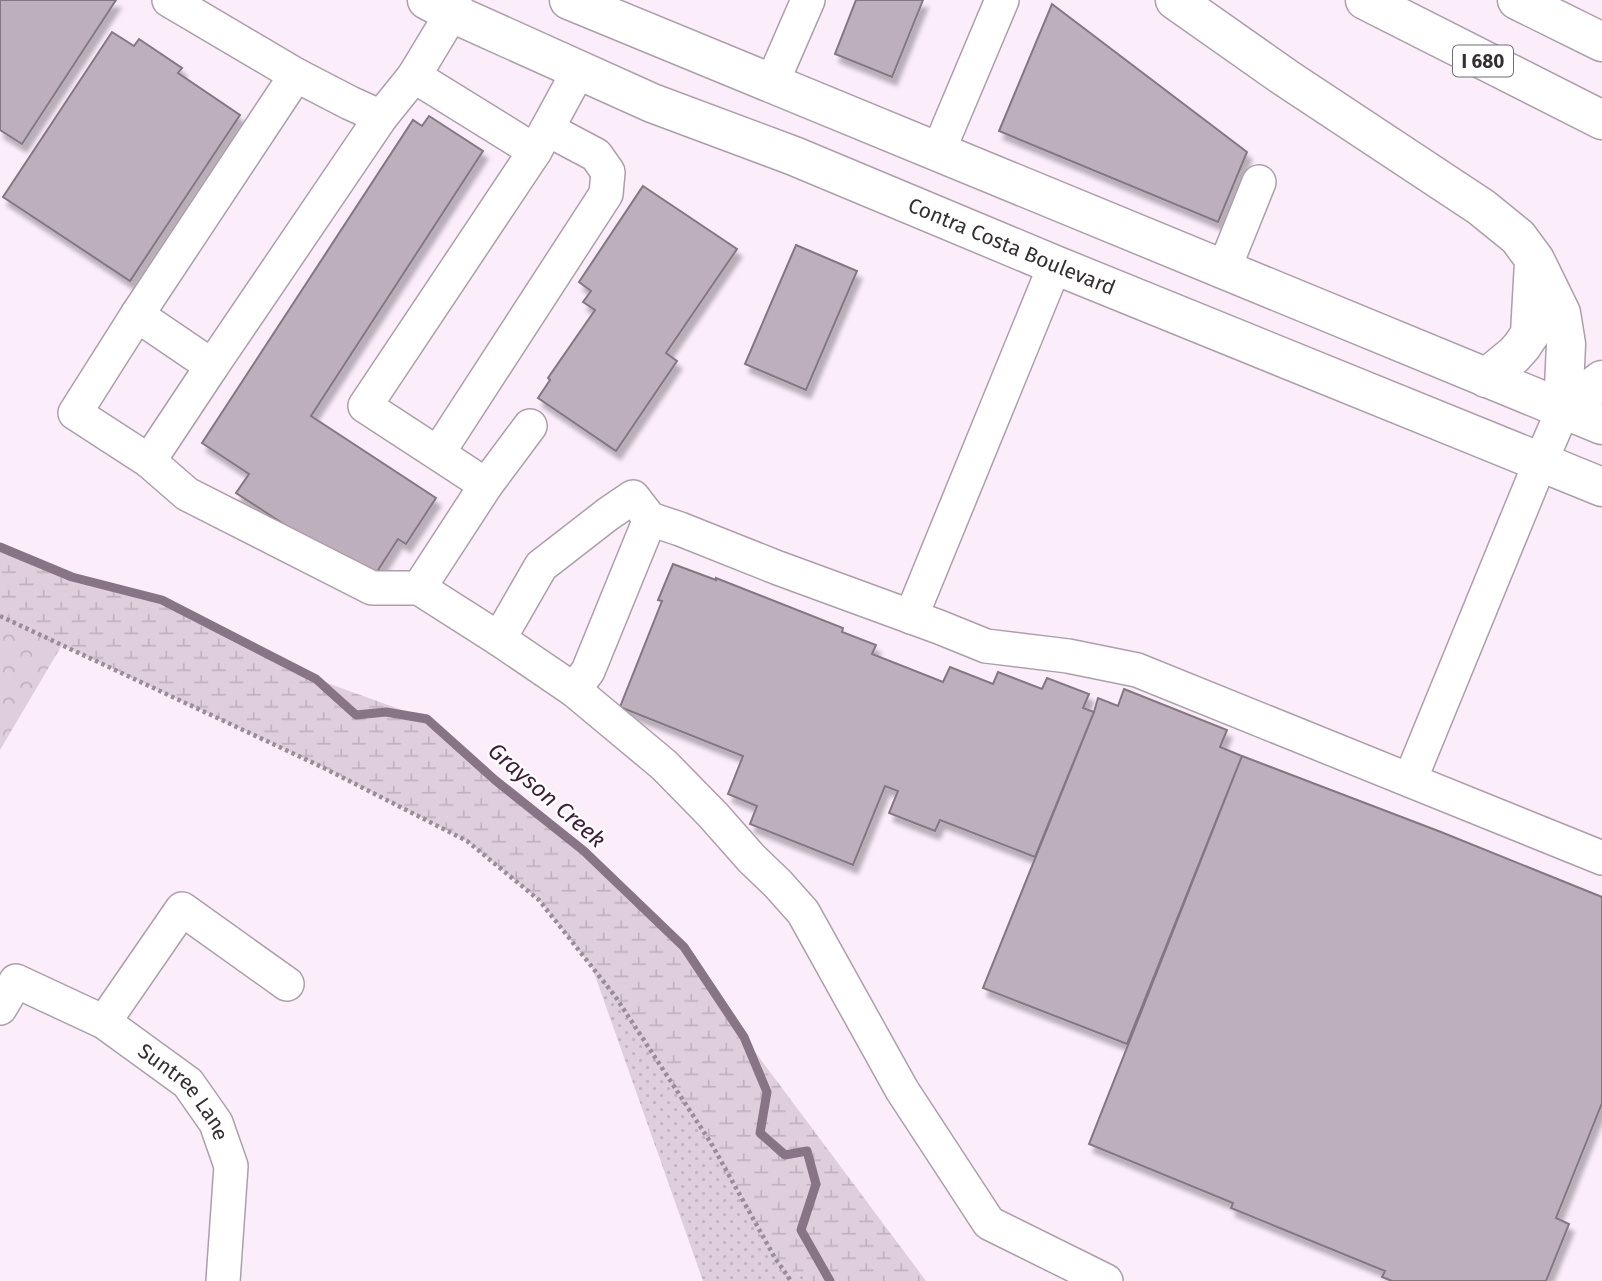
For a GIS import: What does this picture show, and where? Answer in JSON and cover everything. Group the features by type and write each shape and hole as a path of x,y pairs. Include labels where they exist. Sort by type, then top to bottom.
{"main road":[{"path":"569,0 1602,425"},
{"path":"1175,0 1286,78 1481,207 1518,237 1535,260 1561,313 1566,344 1563,410"},
{"name":"I 680","path":"1365,0 1602,120"},
{"path":"1517,0 1602,43"},
{"name":"Contra Costa Boulevard","path":"445,4 652,103 794,156 1055,265 1602,486"},
{"path":"1486,378 1514,355 1530,334 1535,260"},
{"path":"1563,410 1602,380"}],"street":[{"path":"169,0 296,75 381,117"},
{"path":"772,83 808,0"},
{"path":"938,152 1002,0"},
{"path":"149,461 381,117 414,76 445,4"},
{"path":"486,485 365,406 541,140 579,70"},
{"path":"296,75 75,412 149,461 187,494 372,588 419,588 574,690 664,765 803,912 902,1090 989,1223 1106,1281"},
{"path":"414,76 541,140 596,155 608,172 606,194 438,453"},
{"path":"1224,269 1259,182"},
{"path":"911,617 1055,265"},
{"path":"137,315 212,366"},
{"path":"1410,780 1563,410"},
{"path":"419,588 486,485 530,426"},
{"path":"499,639 541,566 633,497 650,519 986,646 1068,656 1137,670 1602,858"},
{"path":"574,690 588,671 650,519"},
{"path":"104,1022 182,909 287,984"},
{"name":"Suntree Lane","path":"8,994 104,1022 188,1083 216,1123 231,1166 223,1281"}],"path":[{"path":"0,616 322,767 467,841 539,900 615,996 711,1143 775,1258 791,1281"}],"green space":[{"path":"0,547 72,577 162,600 316,679 427,719 495,780 584,851 684,947 744,1037 926,1281 809,1281 775,1258 711,1143 615,996 539,900 467,841 322,767 0,616"},
{"path":"0,616 62,645 0,750"},
{"path":"592,967 615,996 711,1143 775,1258 809,1281 703,1281"}],"building":[{"path":"0,0 116,0 22,144 0,130"},
{"path":"856,0 923,0 892,77 835,54"},
{"path":"1052,4 1247,152 1218,222 999,131"},
{"path":"112,32 134,46 139,39 182,68 178,73 240,115 130,281 3,197"},
{"path":"429,116 483,151 311,416 436,498 406,544 398,539 371,581 236,493 249,474 202,443 413,120 422,126"},
{"path":"643,186 737,249 666,353 677,361 616,451 538,398 550,380 548,378 595,310 583,302 591,291 579,282"},
{"path":"796,245 857,271 806,390 745,364"},
{"path":"673,564 843,628 842,632 876,645 872,654 943,682 950,667 993,684 998,672 1042,689 1047,678 1089,694 1083,708 1094,712 1035,857 940,820 935,831 889,813 898,791 885,786 853,865 750,824 757,806 728,794 743,756 620,707 662,601 658,600"},
{"path":"1124,689 1227,730 1220,747 1242,756 1127,1044 983,988 1098,698 1118,706"},
{"path":"1242,756 1602,897 1602,1103 1556,1218 1569,1224 1546,1281 1392,1281 1382,1277 1385,1271 1231,1208 1233,1203 1089,1144"}],"waterway":[{"name":"Grayson Creek","path":"0,547 72,577 162,600 316,679 356,715 386,712 427,719 495,780 584,851 684,947 744,1037 767,1092 760,1133 785,1155 807,1151 816,1184 801,1230 830,1281"}]}
